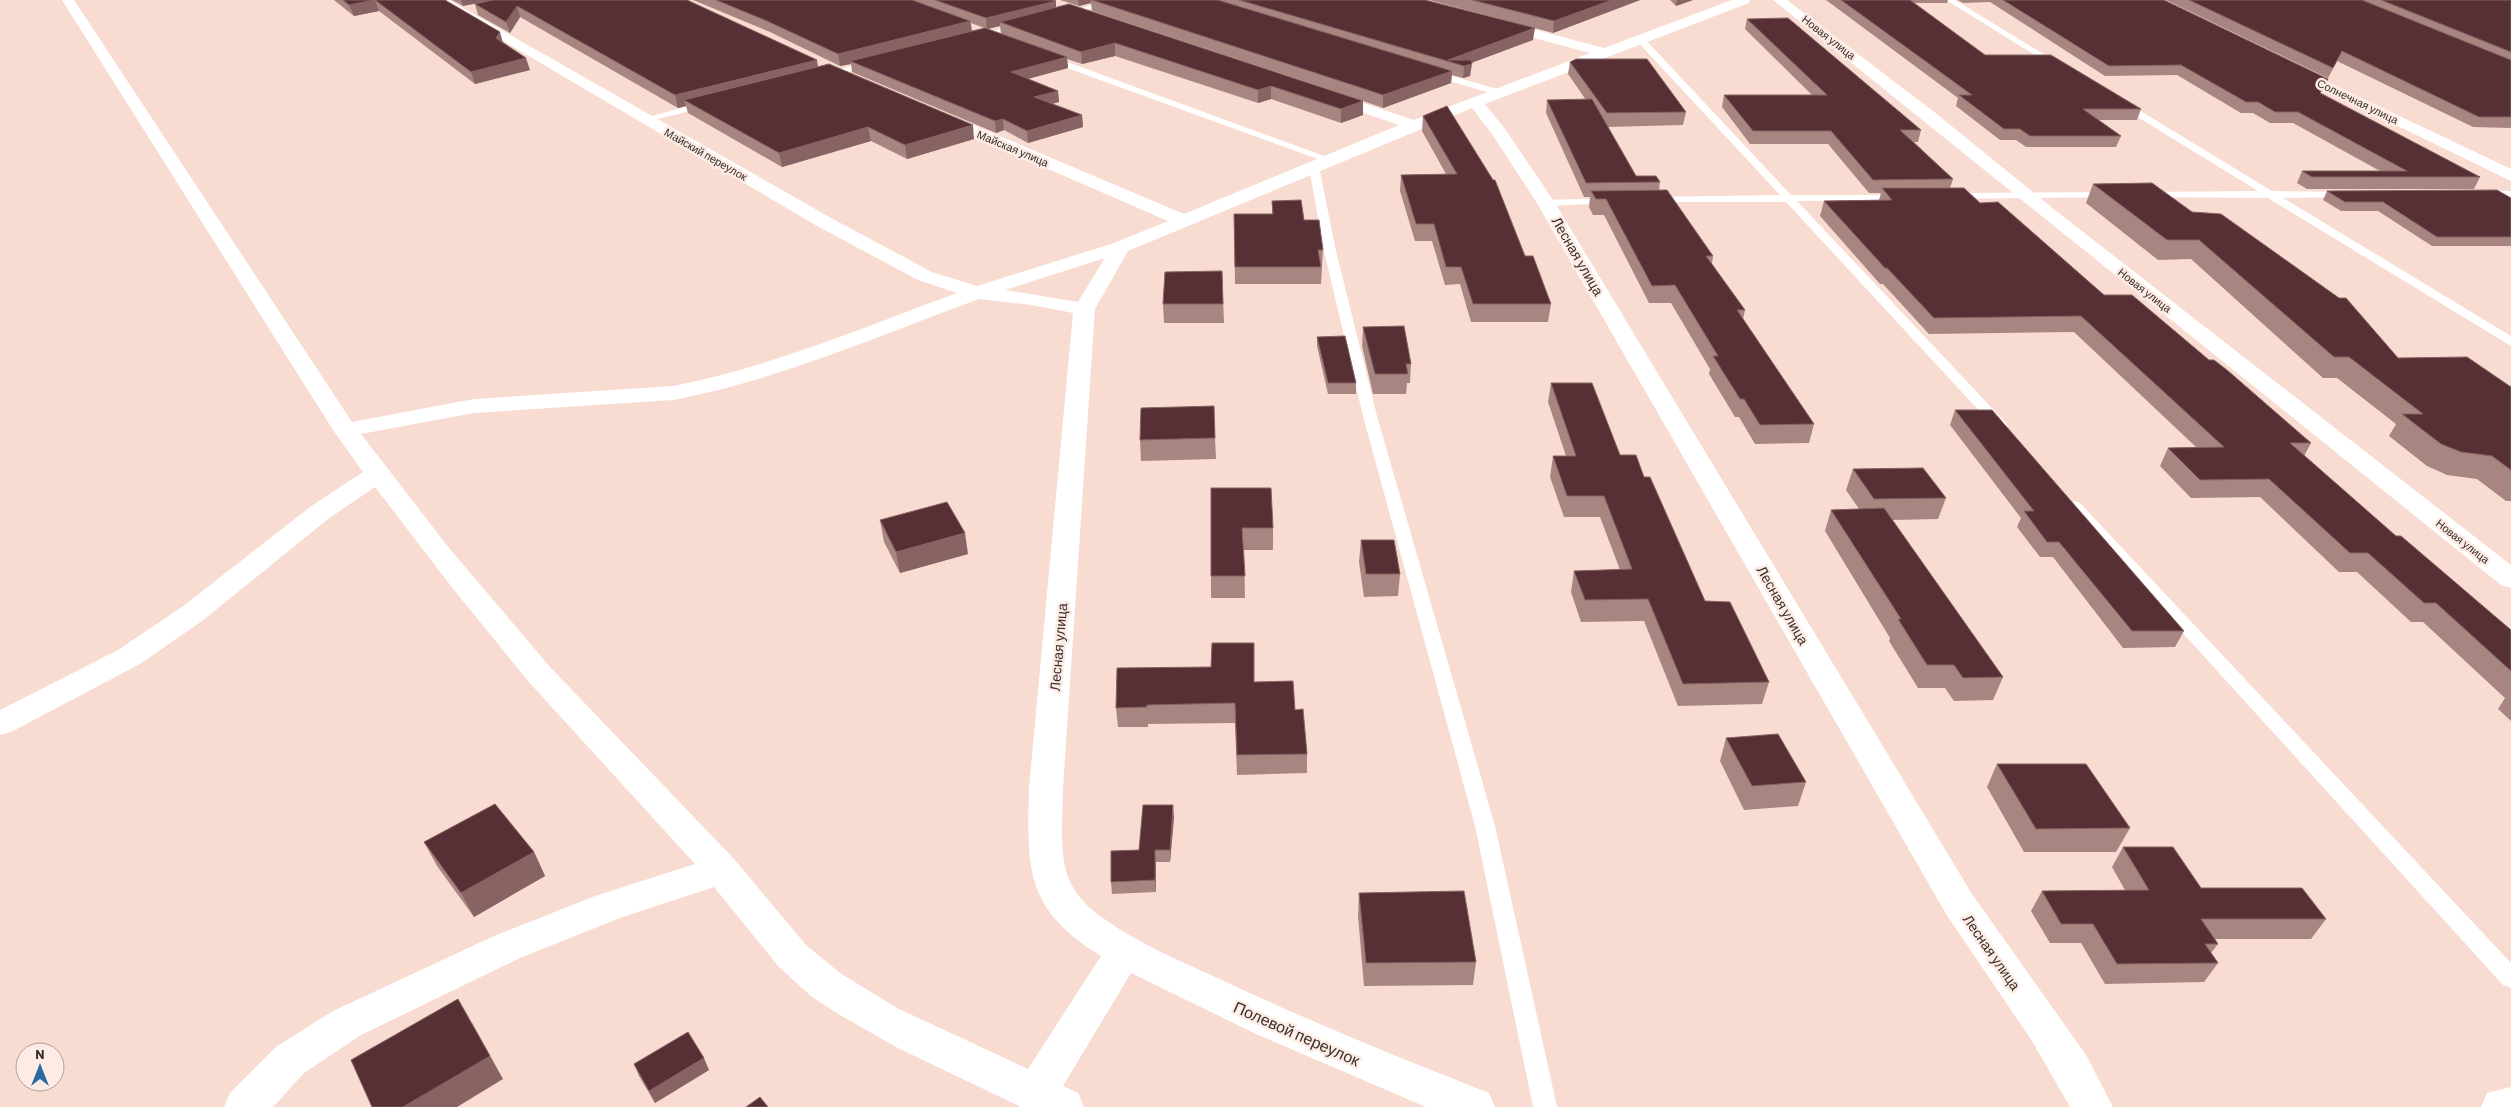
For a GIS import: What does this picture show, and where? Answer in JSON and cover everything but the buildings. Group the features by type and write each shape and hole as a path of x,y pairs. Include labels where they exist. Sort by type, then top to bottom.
{"street":[{"path":"68,0 345,430 377,474 444,561 541,676 722,870 782,946 825,984 857,1005 941,1050 1050,1100 1124,952"},
{"name":"Майский переулок","path":"440,0 824,222 925,276 978,293"},
{"path":"345,430 474,406 672,393 704,388 764,371 1077,258 1120,247 1414,124 1488,98 1602,52 1744,0"},
{"name":"Новая улица","path":"1780,0 1927,114 2026,195 2511,578"},
{"path":"1049,3 1102,20"},
{"path":"460,12 478,8"},
{"path":"1481,20 1602,52"},
{"path":"818,64 863,84"},
{"name":"Солнечная улица","path":"2282,64 2511,176"},
{"path":"1312,91 1414,124"},
{"name":"Лесная улица","path":"1488,98 1499,132 1546,202 1954,896 2046,1029 2071,1068 2092,1107"},
{"name":"Майская улица","path":"928,111 1185,220"},
{"path":"978,293 1032,299 1084,309 1120,247"},
{"name":"Лесная улица","path":"1084,309 1046,788 1046,840 1051,881 1066,905 1088,928 1124,952"},
{"path":"0,724 129,657 192,614 319,513 377,474"},
{"path":"245,1107 290,1060 346,1023 507,947 608,907 722,870"},
{"name":"Полевой переулок","path":"1124,952 1239,1008 1360,1061 1474,1107"},
{"path":"2502,1107 2511,1106"}],"lane":[{"path":"1057,16 1121,0"},
{"path":"1950,0 2069,72"},
{"path":"966,39 1030,23"},
{"path":"967,27 1004,41"},
{"path":"1640,38 2014,440"},
{"path":"1041,55 1330,160"},
{"path":"807,79 882,60"},
{"path":"1426,71 1488,98"},
{"path":"2111,97 2511,342"},
{"path":"646,119 713,103"},
{"path":"1314,167 1328,250 1342,306 1485,827 1545,1107"},
{"path":"2471,193 2511,194"},
{"path":"1937,196 2361,194"},
{"path":"1643,201 1917,196"},
{"path":"1546,202 1624,201"},
{"path":"2067,498 2511,978"}]}
